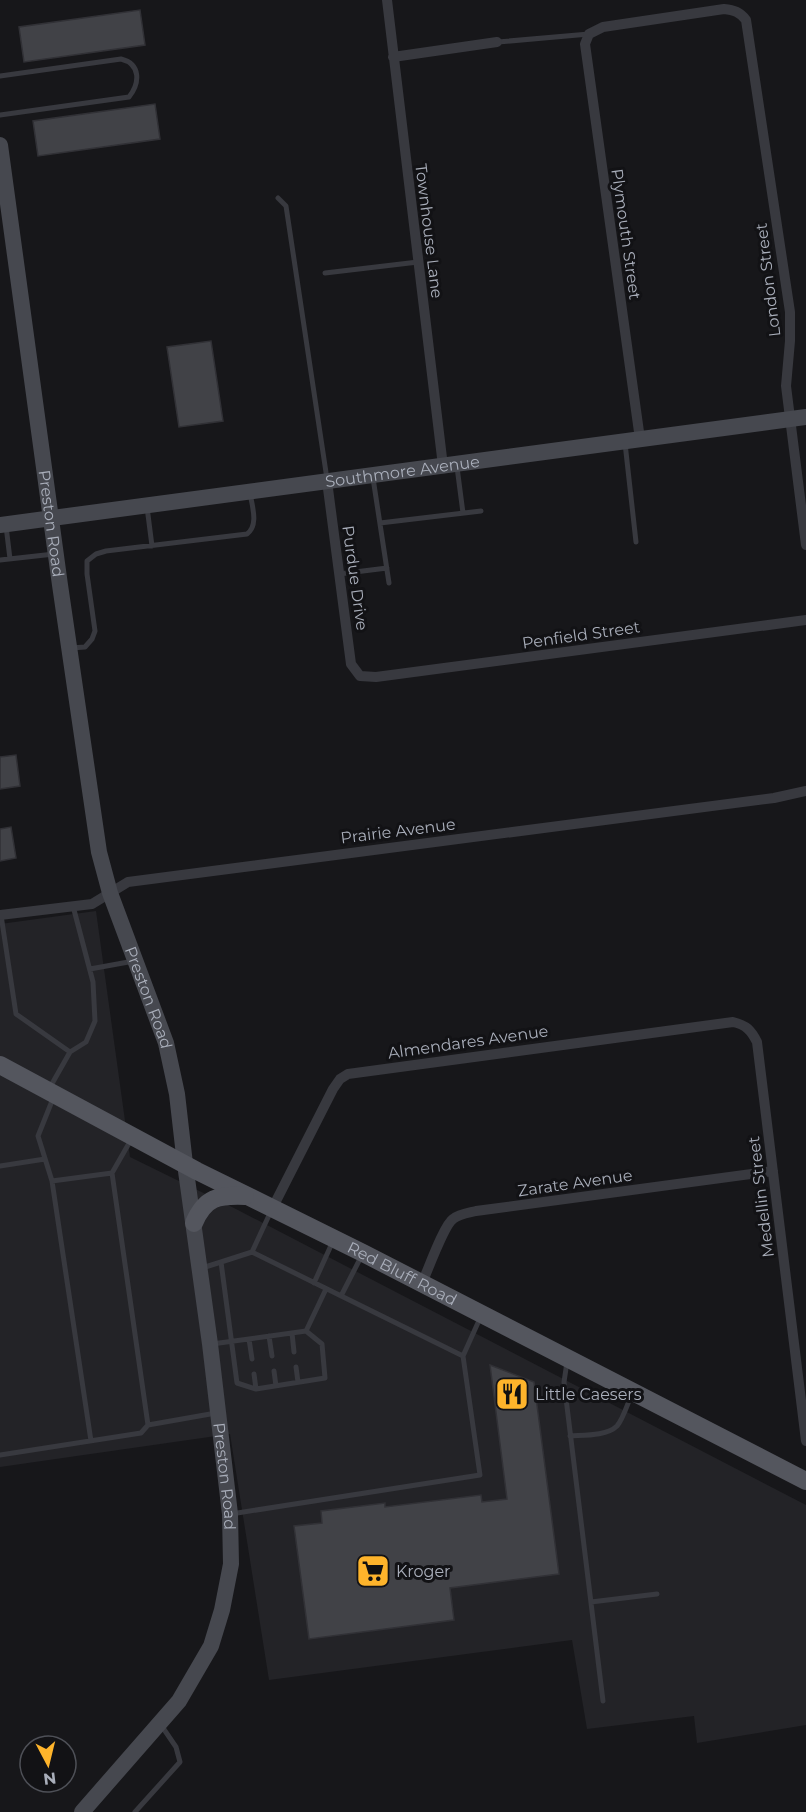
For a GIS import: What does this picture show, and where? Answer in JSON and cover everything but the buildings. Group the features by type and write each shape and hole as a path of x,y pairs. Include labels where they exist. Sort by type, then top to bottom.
{"main road":[{"name":"Preston Road","path":"0,145 99,852 110,893 166,1043 177,1094 230,1514 231,1564 222,1610 211,1646 179,1701 82,1812"},
{"name":"Southmore Avenue","path":"3,524 798,418"},
{"name":"Red Bluff Road","path":"0,1065 185,1164 334,1238 806,1481"},
{"path":"194,1223 200,1210 211,1200 226,1195 251,1197"}],"street":[{"name":"Townhouse Lane","path":"387,0 418,262 450,465"},
{"name":"London Street","path":"589,34 603,27 724,9 733,10 746,20 790,312 786,386 798,418 806,545"},
{"name":"Plymouth Street","path":"589,34 585,44 585,58 632,440"},
{"path":"393,57 497,42"},
{"name":"Purdue Drive","path":"327,481 351,664 360,676"},
{"name":"Penfield Street","path":"360,676 376,677 806,620"},
{"name":"Prairie Avenue","path":"1,915 92,904 128,882 762,800 806,790"},
{"name":"Almendares Avenue","path":"273,1207 333,1089 340,1079 348,1074 733,1022 744,1025"},
{"name":"Medellin Street","path":"744,1025 752,1032 757,1042 806,1441"},
{"name":"Zarate Avenue","path":"422,1283 451,1220 462,1215 476,1211 773,1171"}],"lane":[{"path":"497,42 589,34"},
{"path":"0,76 121,59 133,65 138,82 129,97 0,115"},
{"path":"278,198 286,206 327,481"},
{"path":"325,273 418,262"},
{"path":"632,440 636,542"},
{"path":"450,465 464,513"},
{"path":"373,475 389,583"},
{"path":"69,648 85,647 95,631 87,561 96,554 106,551 247,534 252,531 254,525 250,491"},
{"path":"147,505 152,546"},
{"path":"380,523 481,511"},
{"path":"3,524 10,559"},
{"path":"0,560 56,553"},
{"path":"339,574 387,568"},
{"path":"72,906 93,982 95,1021 86,1042 70,1052 52,1092 38,1136 52,1181 91,1441"},
{"path":"1,915 16,1014 70,1052"},
{"path":"90,969 135,960"},
{"path":"133,1136 112,1173 148,1425"},
{"path":"0,1166 45,1159"},
{"path":"52,1181 112,1173"},
{"path":"252,1252 273,1207"},
{"path":"314,1283 334,1238"},
{"path":"200,1268 252,1252 463,1356"},
{"path":"341,1296 363,1253"},
{"path":"210,1344 232,1341 249,1338 306,1331 322,1344 326,1378 256,1389 237,1383 232,1341 221,1262"},
{"path":"306,1331 326,1289"},
{"path":"230,1514 480,1475 463,1356 482,1314"},
{"path":"292,1333 294,1352"},
{"path":"269,1336 272,1356"},
{"path":"249,1338 252,1359"},
{"path":"567,1358 564,1382 603,1701"},
{"path":"296,1367 298,1382"},
{"path":"274,1371 276,1386"},
{"path":"254,1374 256,1389"},
{"path":"570,1436 604,1432 614,1428 633,1391"},
{"path":"0,1455 141,1433 148,1425 218,1413"},
{"path":"591,1602 657,1594"},
{"path":"135,1812 180,1762 176,1747 160,1724"}],"shaded area":[{"path":"96,911 130,1157 236,1209 806,1505 806,1725 697,1743 694,1716 587,1729 572,1640 269,1680 230,1434 0,1467 0,924"}],"place":[{"name":"Little Caesers","path":"512,1394"},
{"name":"Kroger","path":"373,1571"}]}
